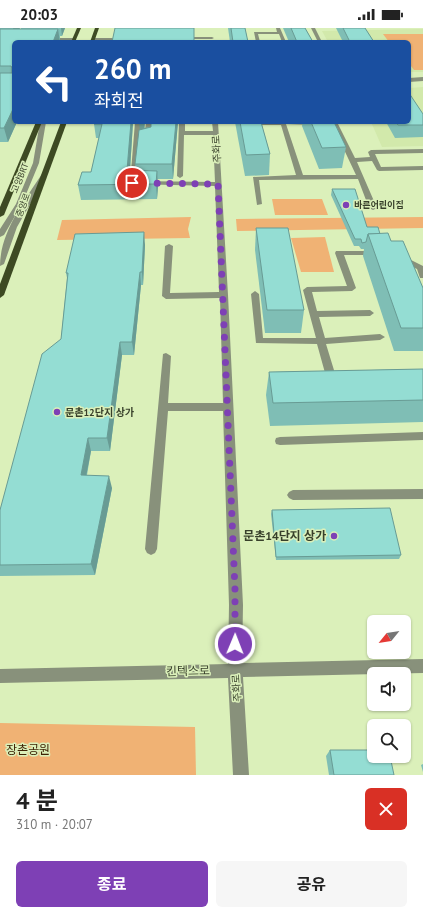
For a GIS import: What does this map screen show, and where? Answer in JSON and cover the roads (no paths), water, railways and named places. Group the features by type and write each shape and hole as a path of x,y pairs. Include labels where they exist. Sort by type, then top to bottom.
{"main road":[{"path":"73,40 79,28"},
{"path":"93,39 96,28"},
{"name":"중앙로","path":"0,215 38,124"},
{"name":"중앙로","path":"0,296 63,124"}],"street":[{"path":"313,28 319,40"},
{"path":"258,40 256,33 279,30 283,40"},
{"path":"175,38 212,38"},
{"path":"39,39 56,40"},
{"path":"93,39 129,39"},
{"path":"411,80 423,80"},
{"name":"고양BRT","path":"0,235 19,204 36,162 43,124"},
{"path":"138,124 132,183 218,184"},
{"path":"137,141 148,140 150,124"},
{"path":"180,176 182,124"},
{"path":"242,124 260,126 275,124"},
{"path":"283,124 300,177"},
{"path":"333,124 353,160 373,208"},
{"path":"183,133 215,127"},
{"name":"주화로","path":"215,127 224,295 236,605 235,670 241,775"},
{"path":"423,151 371,152 379,169 423,168"},
{"path":"353,160 375,159"},
{"name":"고양BRT","path":"0,264 12,227 46,171"},
{"path":"259,204 255,178 360,177"},
{"path":"169,246 166,296 224,295"},
{"path":"331,380 307,290 352,288 339,254 383,253"},
{"path":"396,256 422,271"},
{"path":"255,294 259,341 321,342 380,338"},
{"path":"314,314 370,313"},
{"path":"151,549 166,356"},
{"path":"163,408 228,407"},
{"path":"280,441 423,436"},
{"path":"293,495 423,494"},
{"name":"킨텍스로","path":"0,676 423,666"}],"place":[{"name":"바른어린이집","path":"346,205"},
{"name":"문촌12단지 상가","path":"57,412"},
{"name":"문촌14단지 상가","path":"334,536"}],"park label":[{"name":"장촌공원","path":"28,750"}]}
